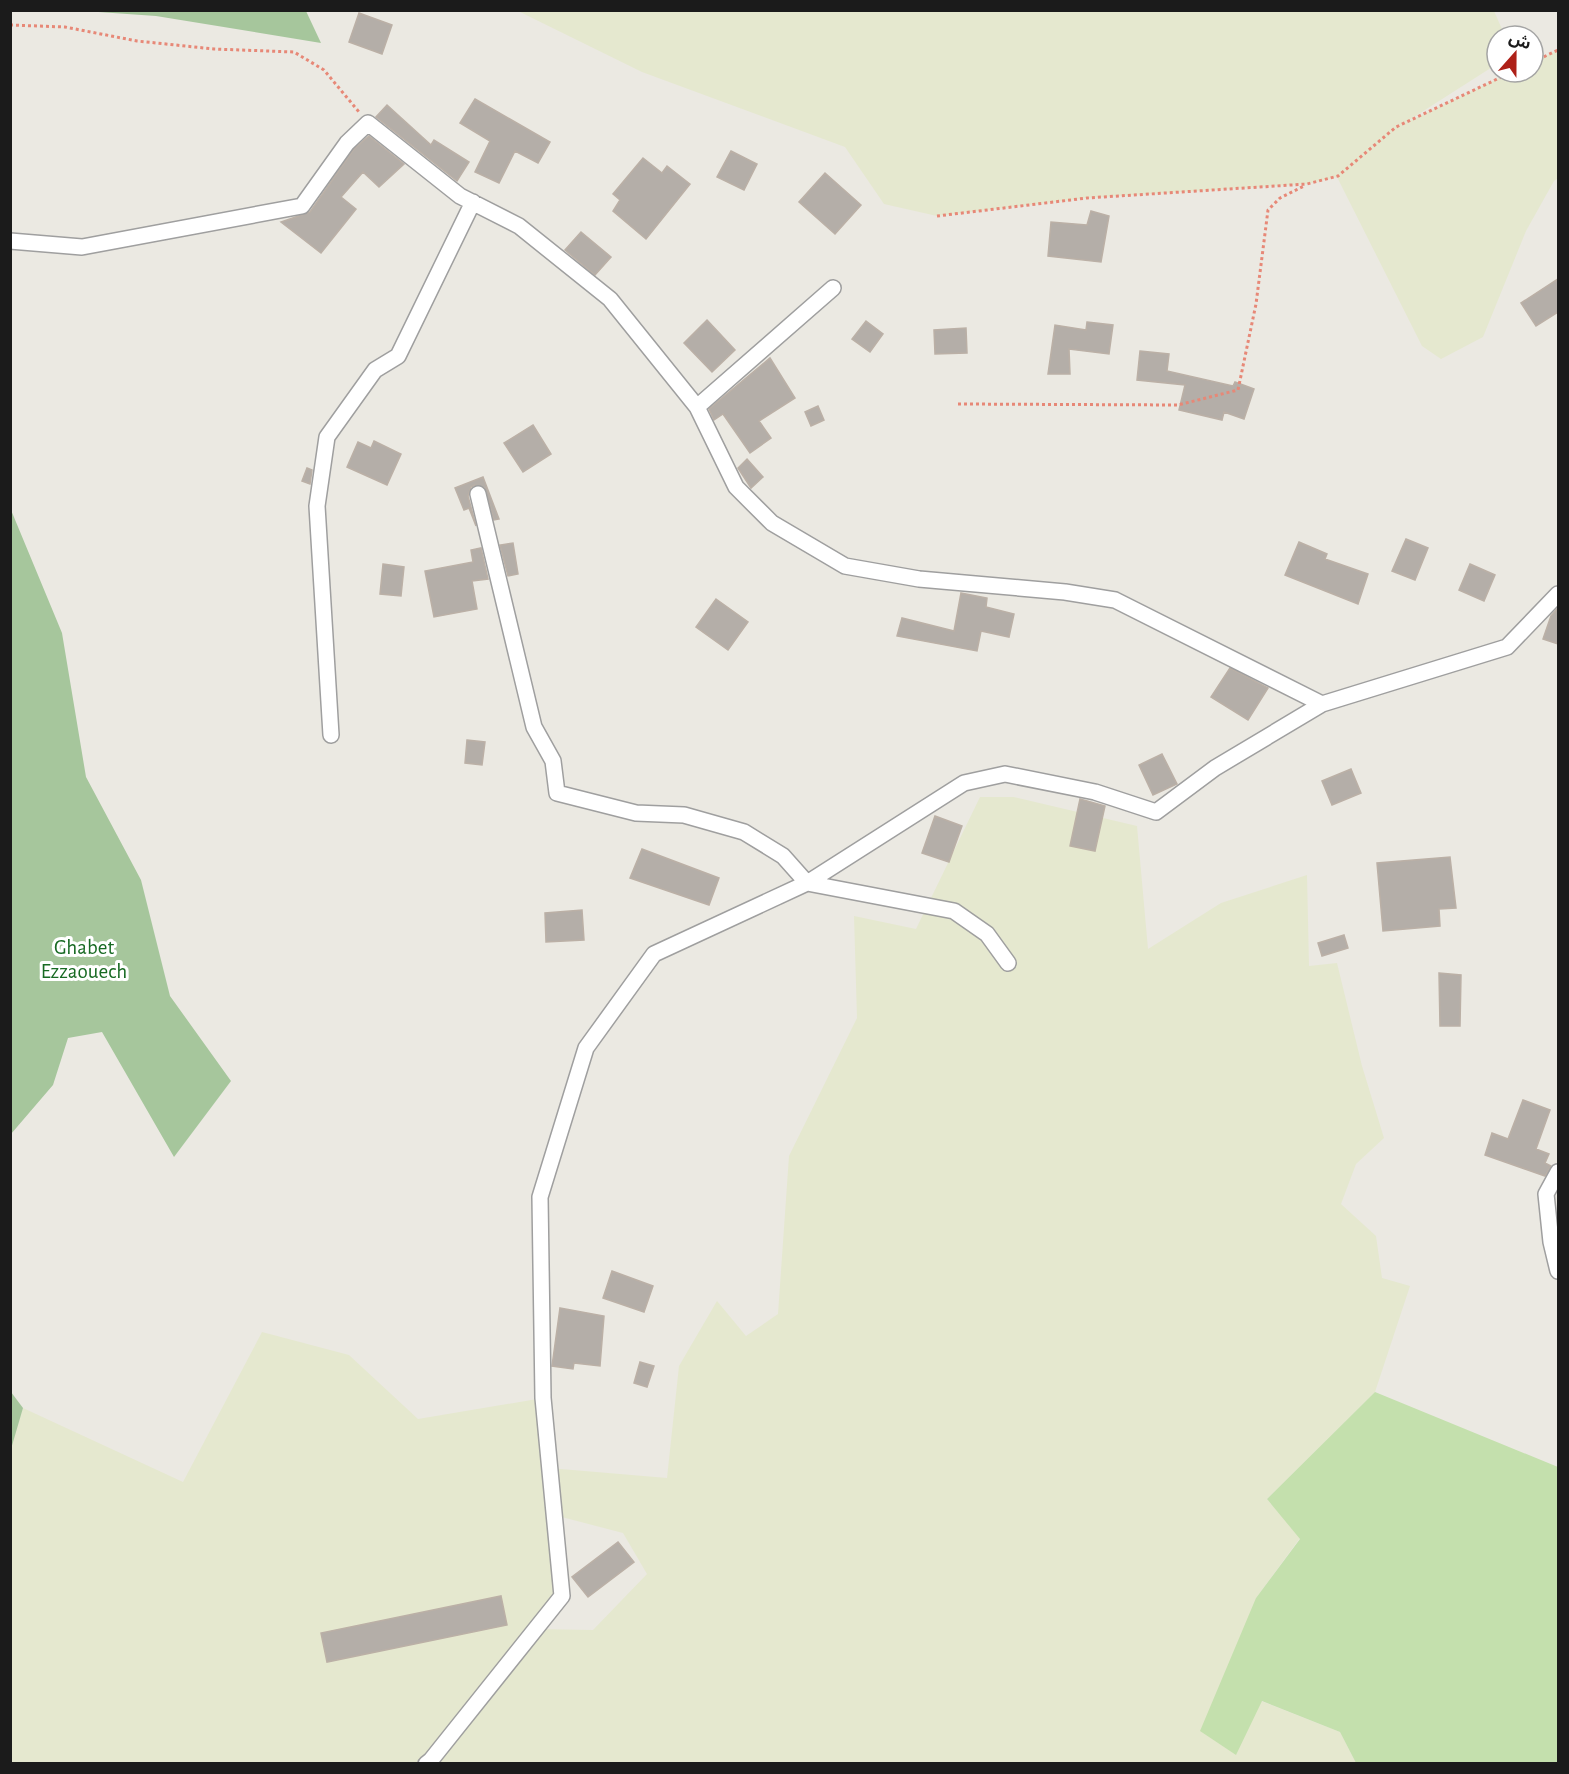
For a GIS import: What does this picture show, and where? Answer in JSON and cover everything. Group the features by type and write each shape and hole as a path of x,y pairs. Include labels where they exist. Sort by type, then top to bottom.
{"street":[{"path":"10,241 82,247 302,206 347,143 368,123 460,196 519,226 610,299 697,407 736,487 772,523 845,566 919,579 1065,592 1114,600 1322,704"},
{"path":"331,735 316,506 327,437 375,370 398,356 473,202"},
{"path":"697,407 833,288"},
{"path":"478,494 534,727 553,761 557,793 636,813 684,815 744,832 783,856 807,884 954,911 987,934 1008,963"},
{"path":"426,1764 561,1596 543,1398 540,1197 586,1048 654,954 807,884 964,783 1005,774 1095,792 1156,812 1215,768 1322,704 1507,647 1558,594"},
{"path":"1558,1173 1546,1194 1551,1242 1558,1271"}],"path":[{"path":"10,25 65,27 137,41 214,49 294,52 324,70 368,123"},
{"path":"937,216 1087,198 1307,184 1338,176 1396,127 1487,84"},
{"path":"958,404 1178,405 1238,390 1256,304 1268,210 1280,198 1307,184"}],"green space":[{"path":"84,11 306,11 321,43 156,16"},
{"path":"518,11 1494,11 1500,24 1485,24 1485,72 1403,124 1487,84 1545,84 1545,56 1558,50 1558,178 1554,181 1526,231 1483,337 1441,359 1422,346 1337,177 1307,184 1087,198 937,216 884,204 845,147 642,72"},
{"name":"Ghabet Ezzaouech","path":"11,510 62,633 86,777 141,880 170,996 231,1081 174,1157 102,1032 68,1038 53,1085 11,1134"},
{"path":"980,797 1014,797 1137,826 1148,949 1221,903 1307,875 1309,966 1337,963 1362,1066 1384,1138 1356,1164 1341,1204 1376,1236 1382,1278 1410,1286 1375,1392 1267,1499 1300,1538 1256,1598 1261,1701 1340,1732 1356,1763 11,1764 10,1449 23,1408 183,1482 262,1332 349,1355 418,1419 543,1398 549,1468 667,1478 679,1366 717,1301 746,1336 778,1314 789,1156 857,1018 854,916 916,929","holes":["554,1515 623,1533 647,1574 593,1630 536,1629 562,1596"]},
{"path":"11,1392 23,1408 11,1449"},
{"path":"1375,1392 1558,1467 1558,1763 1356,1763 1340,1732 1262,1701 1236,1755 1200,1731 1256,1598 1300,1539 1267,1499"}],"building":[{"path":"359,13 392,25 382,54 349,42"},
{"path":"475,99 550,142 538,163 515,151 499,183 475,172 490,141 460,123"},
{"path":"387,105 431,145 434,140 469,162 457,181 376,117"},
{"path":"369,136 404,164 379,187 363,172 341,197 356,209 321,253 281,222 310,212 354,149"},
{"path":"731,151 757,164 744,190 717,177"},
{"path":"643,158 662,173 667,166 690,184 646,239 613,211 620,200 613,194"},
{"path":"825,173 861,205 835,234 799,202"},
{"path":"1091,211 1109,216 1101,262 1048,256 1051,222 1087,225"},
{"path":"581,232 611,257 595,275 565,250"},
{"path":"1558,279 1558,312 1536,326 1521,303"},
{"path":"707,320 735,350 712,372 684,343"},
{"path":"866,321 883,334 870,352 852,339"},
{"path":"1087,322 1113,325 1109,354 1069,349 1070,374 1048,374 1055,325 1086,330"},
{"path":"966,328 967,353 935,354 934,330"},
{"path":"1140,351 1169,354 1167,371 1233,386 1235,382 1254,389 1244,419 1224,412 1222,420 1179,410 1185,385 1137,380"},
{"path":"770,358 795,398 759,421 771,438 750,453 723,414 714,420 709,409"},
{"path":"818,406 824,420 811,426 805,412"},
{"path":"533,425 551,454 523,472 504,443"},
{"path":"374,441 401,454 387,485 347,467 358,442 371,448"},
{"path":"747,459 763,477 751,488 738,468"},
{"path":"307,468 312,470 310,484 302,481"},
{"path":"483,477 499,519 494,520 485,488 475,485 471,487 468,496 476,526 469,508 464,510 455,488"},
{"path":"1406,539 1428,548 1415,580 1392,571"},
{"path":"1299,542 1327,554 1325,559 1368,574 1358,604 1285,575"},
{"path":"513,543 518,574 508,576 500,545"},
{"path":"481,548 488,579 472,581 477,609 434,617 425,571 473,562 471,550"},
{"path":"383,564 404,567 401,596 380,594"},
{"path":"1470,564 1495,575 1484,601 1459,590"},
{"path":"961,593 987,598 986,607 1014,614 1009,637 981,631 977,651 897,636 902,618 954,631"},
{"path":"716,599 748,622 728,650 696,627"},
{"path":"1558,608 1558,644 1543,639 1551,616"},
{"path":"1230,668 1268,688 1248,720 1211,697"},
{"path":"467,740 485,742 482,765 465,763"},
{"path":"1162,754 1177,784 1153,795 1139,765"},
{"path":"1351,769 1361,793 1332,805 1322,781"},
{"path":"1080,799 1105,806 1095,851 1070,846"},
{"path":"935,816 962,826 949,862 922,853"},
{"path":"642,849 719,878 709,905 630,878"},
{"path":"1450,857 1456,908 1439,909 1440,926 1383,931 1377,863"},
{"path":"582,910 584,940 546,942 545,913"},
{"path":"1344,935 1348,948 1322,956 1318,943"},
{"path":"1439,973 1461,975 1460,1026 1440,1026"},
{"path":"1523,1100 1550,1110 1536,1149 1549,1154 1545,1163 1551,1166 1545,1176 1485,1155 1492,1133 1508,1139"},
{"path":"612,1271 653,1286 644,1312 603,1298"},
{"path":"560,1308 604,1316 600,1366 574,1363 573,1369 552,1366"},
{"path":"640,1362 654,1366 647,1387 634,1383"},
{"path":"618,1542 634,1562 588,1597 572,1577"},
{"path":"501,1596 507,1625 327,1662 321,1633"}]}
